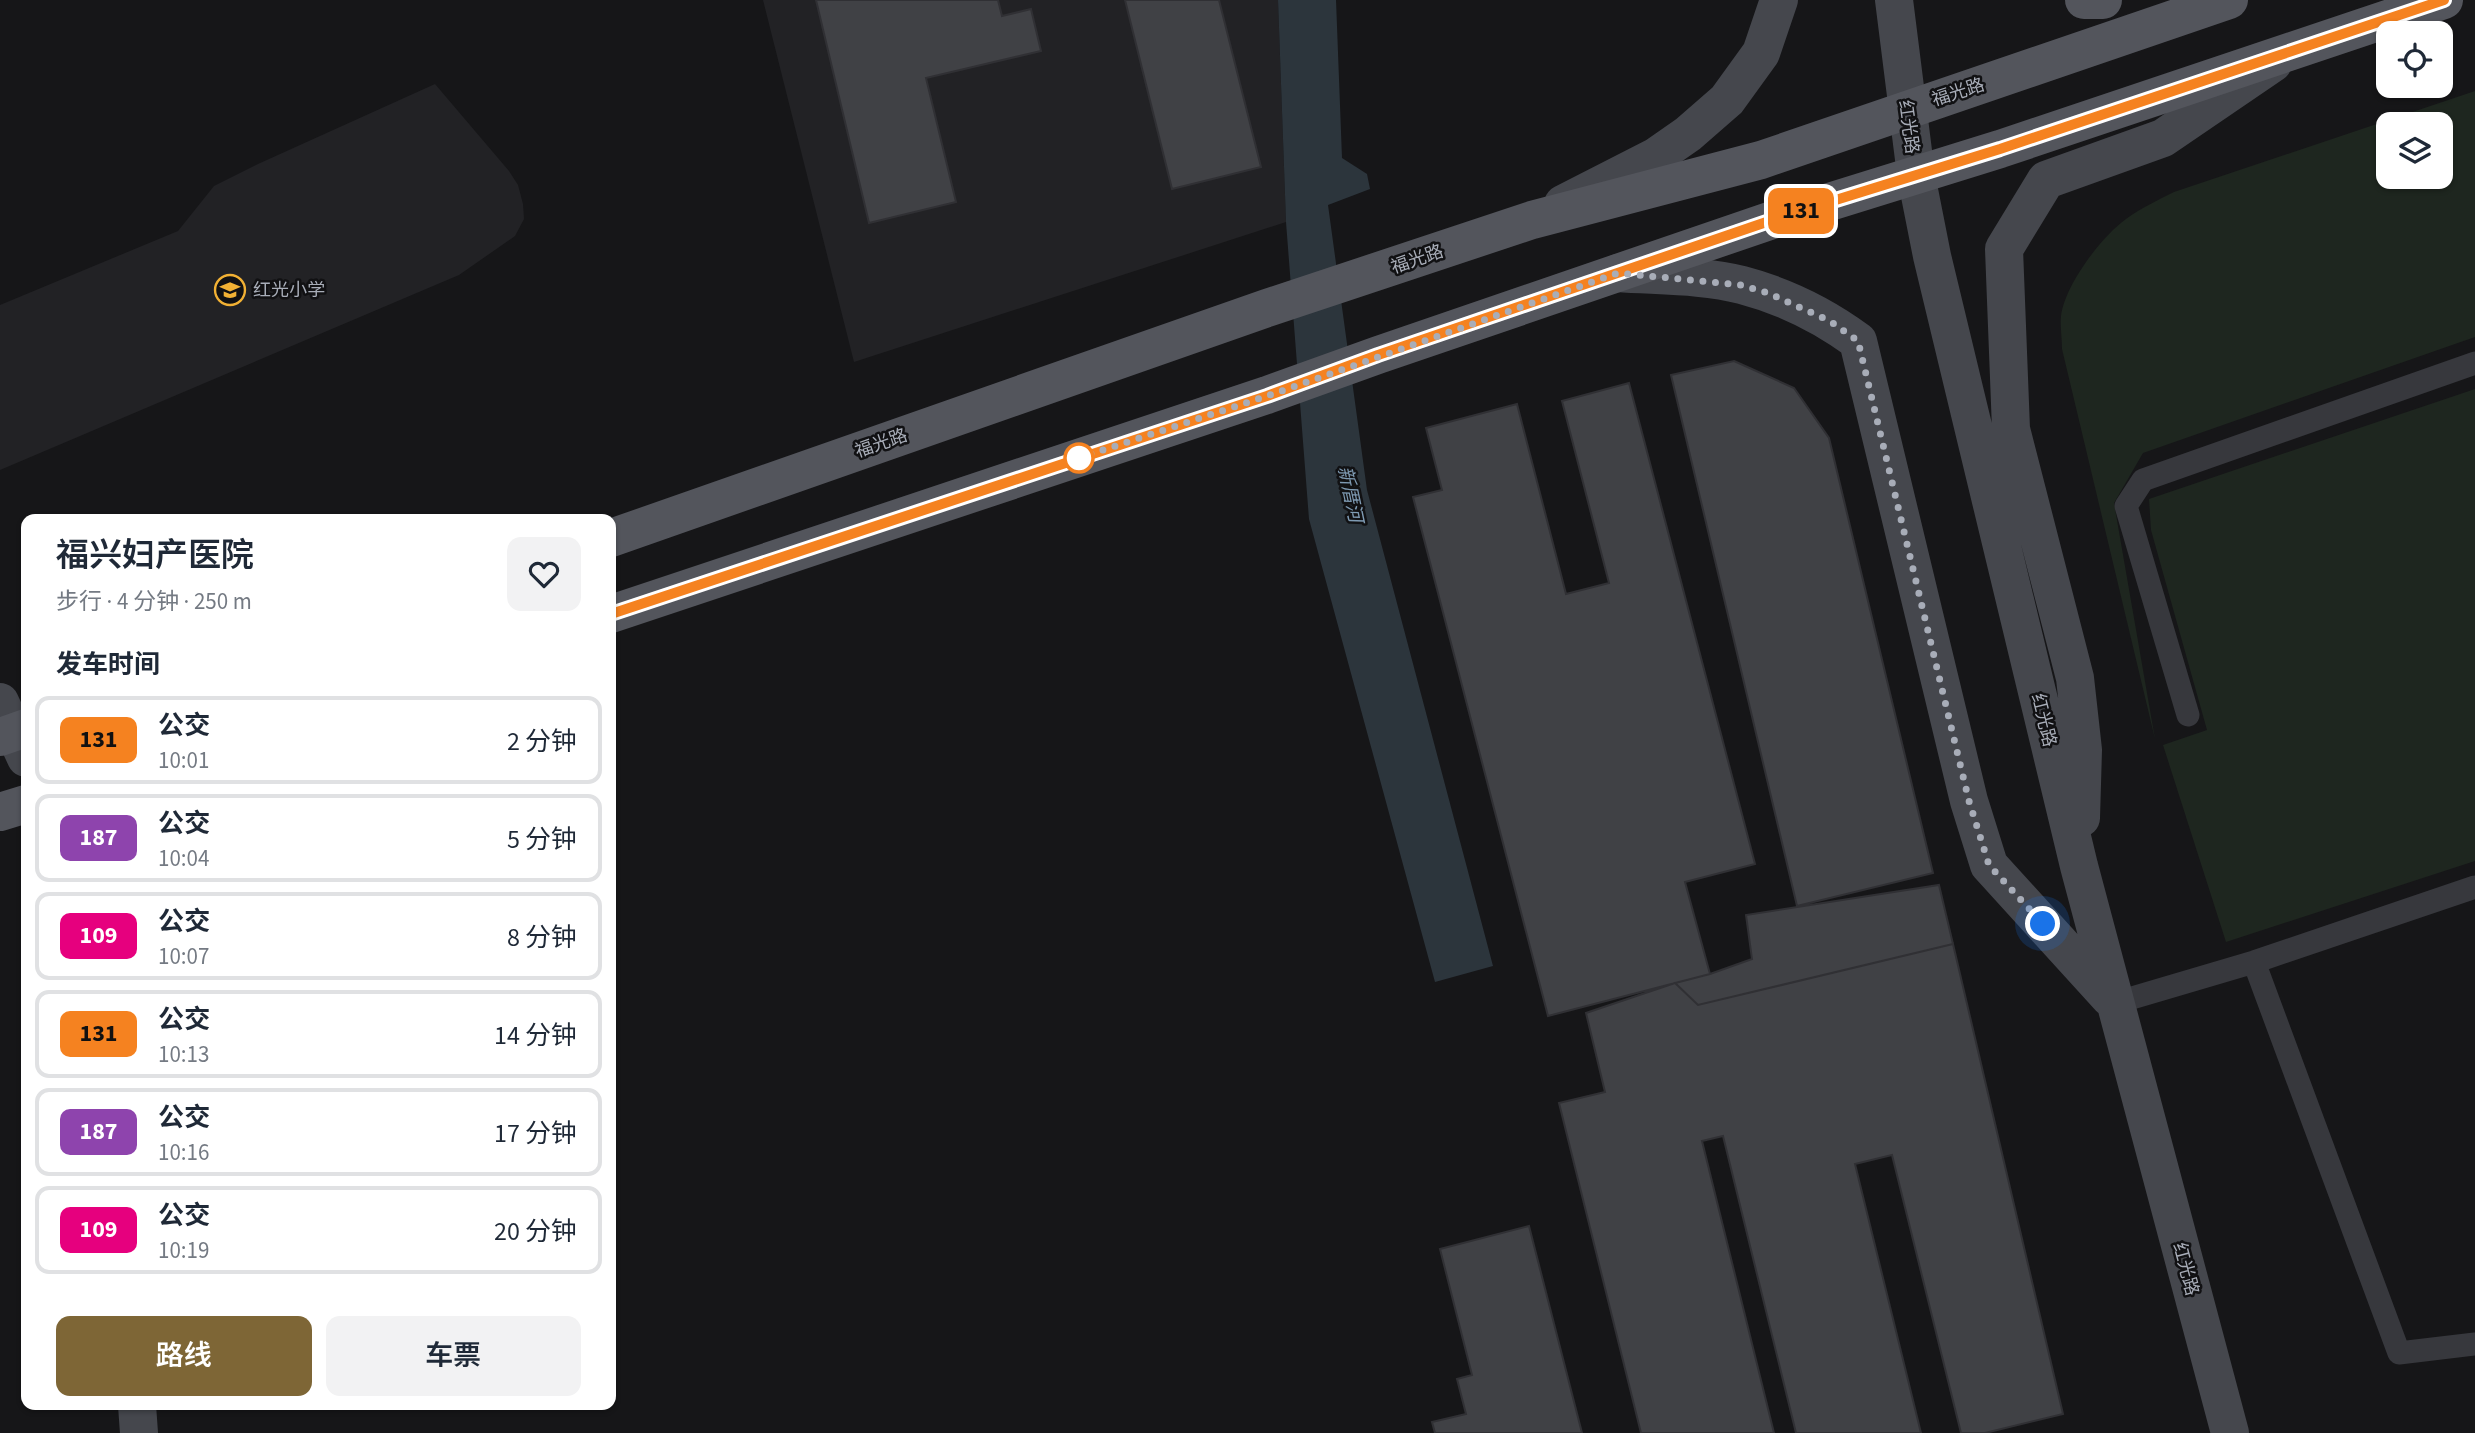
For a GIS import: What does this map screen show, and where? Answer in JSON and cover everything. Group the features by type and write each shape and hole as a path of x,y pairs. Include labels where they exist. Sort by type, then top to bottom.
{"main road":[{"path":"1532,220 1655,157 1688,134 1727,100 1761,53 1779,0"},
{"name":"红光路","path":"1894,0 1906,110 1932,256 2079,866 2230,1433"},
{"path":"2084,0 2104,0"},
{"name":"福光路","path":"616,536 1267,308 1532,220 1761,160 2229,0"},
{"path":"616,612 1267,396 1378,355 1781,217 2444,0"},
{"path":"2079,866 2083,750 2076,690 2011,429 2004,249 2046,180 2163,138 2288,52"},
{"path":"1618,273 1741,285 1768,293 1830,321 1858,341 1969,801 1989,865 2115,1003"},
{"path":"0,812 21,806"},
{"path":"137,1410 139,1433"}],"lane":[{"path":"2188,715 2126,506 2143,480 2475,363"},
{"path":"2115,1003 2254,962 2475,887"},
{"path":"2254,962 2399,1353 2475,1344"}],"shaded area":[{"path":"763,0 1278,0 1286,222 854,362"},
{"name":"红光小学","path":"435,84 518,185 524,219 515,236 459,275 0,470 0,305 178,231 214,186"},
{"path":"2475,91 2475,337 2143,453 2114,503 2155,739 2062,349 2061,320 2069,290 2096,249 2116,227 2150,204 2174,192 2376,124 2376,189 2453,189 2453,112 2412,112"},
{"path":"2475,389 2475,861 2226,942 2163,745 2207,730 2151,530 2149,499"}],"water":[{"name":"新厝河","path":"1278,0 1336,0 1342,158 1367,174 1370,189 1328,205 1367,490 1493,966 1435,982 1309,519 1286,222"}],"building":[{"path":"816,0 998,0 1002,16 1031,9 1041,51 926,78 956,202 869,223"},
{"path":"1125,0 1219,0 1261,167 1172,189"},
{"path":"1734,361 1794,388 1829,438 1933,873 1797,906 1671,375"},
{"path":"1629,383 1755,864 1685,882 1710,974 1548,1016 1413,497 1442,490 1426,428 1517,404 1566,594 1609,583 1562,401"},
{"path":"1939,885 1953,944 1698,1005 1675,983 1752,959 1746,915"},
{"path":"1953,944 2063,1414 1985,1433 1961,1433 1892,1155 1855,1164 1921,1433 1796,1433 1723,1136 1702,1141 1774,1433 1641,1433 1559,1103 1605,1092 1586,1013 1675,983 1698,1005"},
{"path":"1529,1226 1582,1433 1435,1433 1432,1422 1466,1414 1457,1379 1472,1375 1440,1249"}],"bus line":[{"name":"131","path":"616,612 1267,396 1378,355 1781,217 2000,149 2444,0"}],"place":[{"name":"红光小学","path":"230,290"}],"route":[{"path":"1079,458 1267,396 1618,273 1741,285 1768,293 1830,321 1858,341 1969,801 1989,865 2043,924"}]}
